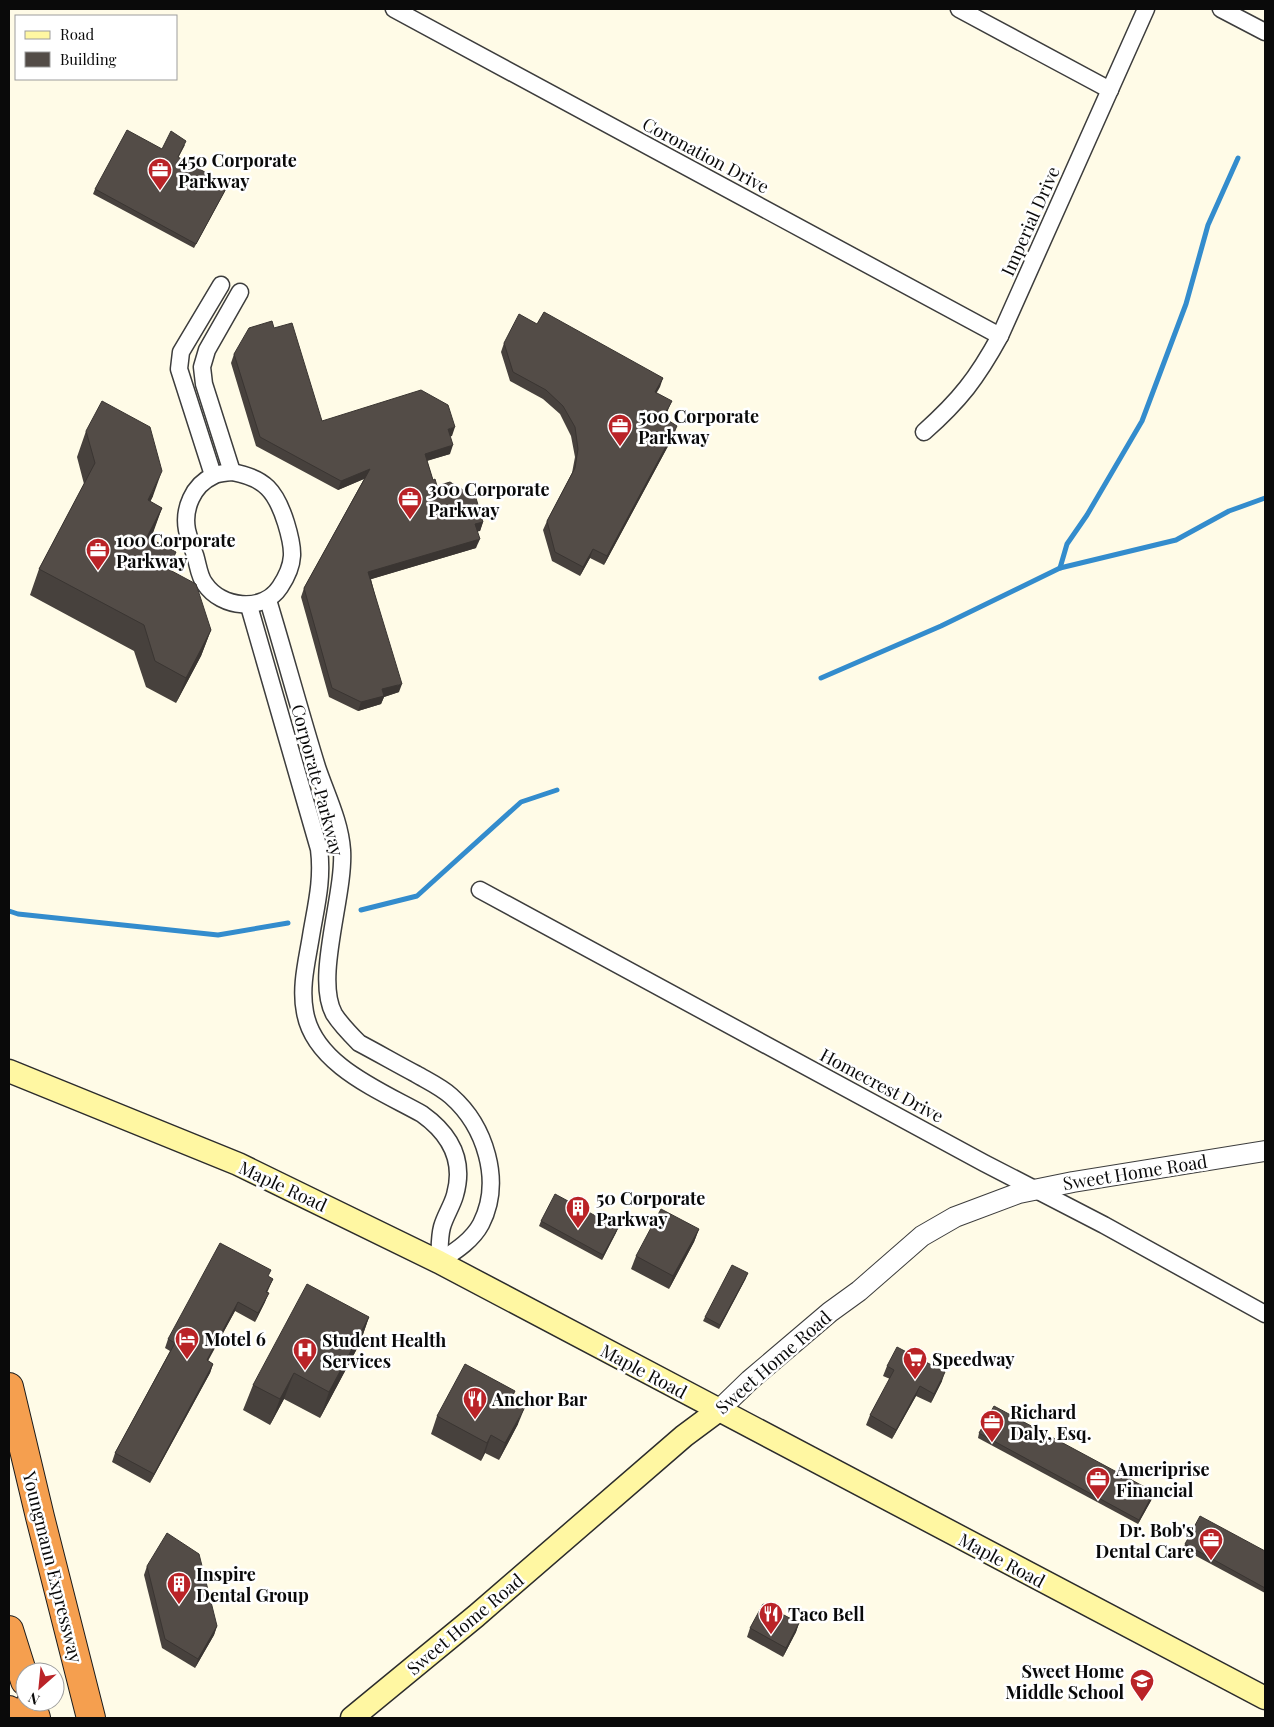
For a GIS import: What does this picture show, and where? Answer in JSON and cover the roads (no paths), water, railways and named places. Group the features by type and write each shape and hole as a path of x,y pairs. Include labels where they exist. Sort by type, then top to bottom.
{"highway":[{"name":"Youngmann Expressway","path":"9,1387 40,1517 91,1714"},
{"path":"9,1630 19,1662"},
{"path":"9,1710 11,1718"}],"main road":[{"name":"Maple Road","path":"9,1071 238,1164 439,1262 1265,1698"},
{"name":"Sweet Home Road","path":"352,1718 476,1616 684,1436 719,1410"}],"street":[{"name":"Coronation Drive","path":"394,9 1000,336"},
{"path":"959,9 1110,90"},
{"name":"Imperial Drive","path":"924,432 951,408 984,367 1000,336 1146,9"},
{"path":"1221,9 1265,32"},
{"path":"213,476 179,369 181,352 221,285"},
{"path":"232,472 204,384 202,367 207,350 240,292"},
{"path":"232,472 248,475 262,483 273,493 280,503 292,544 293,559 286,577 278,590 268,600 248,606 230,602 213,593 204,584 187,530 186,515 190,499 198,487 213,476 232,472"},
{"name":"Corporate Parkway","path":"268,600 318,768 338,827 342,850 341,874 327,978 328,997 334,1013 341,1024 359,1043 449,1094 466,1110 475,1123 484,1144 490,1167 488,1203 480,1224 463,1246 439,1262"},
{"name":"Corporate Parkway","path":"248,606 319,849 321,869 305,973 305,1012 316,1039 337,1064 429,1119 444,1132 451,1143 456,1159 458,1178 455,1195 441,1229 439,1262"},
{"name":"Homecrest Drive","path":"480,890 1104,1225 1265,1314"},
{"path":"312,930 333,935"},
{"name":"Sweet Home Road","path":"719,1410 750,1380 830,1312 859,1291 922,1236 944,1223 1000,1199 1036,1190 1265,1151"}],"waterway":[{"path":"1060,568 1067,544 1087,515 1142,421 1186,304 1208,225 1238,158"},
{"path":"821,678 941,626 1060,568 1176,540 1229,511 1265,498"},
{"path":"361,910 417,896 521,802 557,790"},
{"path":"9,911 18,914 218,935 288,923"}],"place":[{"name":"450 Corporate Parkway","path":"160,191"},
{"name":"500 Corporate Parkway","path":"620,447"},
{"name":"300 Corporate Parkway","path":"410,520"},
{"name":"100 Corporate Parkway","path":"98,571"},
{"name":"50 Corporate Parkway","path":"578,1229"},
{"name":"Motel 6","path":"187,1360"},
{"name":"Student Health Services","path":"305,1371"},
{"name":"Speedway","path":"915,1380"},
{"name":"Anchor Bar","path":"475,1420"},
{"name":"Richard Daly, Esq.","path":"992,1443"},
{"name":"Ameriprise Financial","path":"1098,1500"},
{"name":"Dr. Bob's Dental Care","path":"1211,1561"},
{"name":"Inspire Dental Group","path":"179,1605"},
{"name":"Taco Bell","path":"771,1635"},
{"name":"Sweet Home Middle School","path":"1142,1702"}]}
